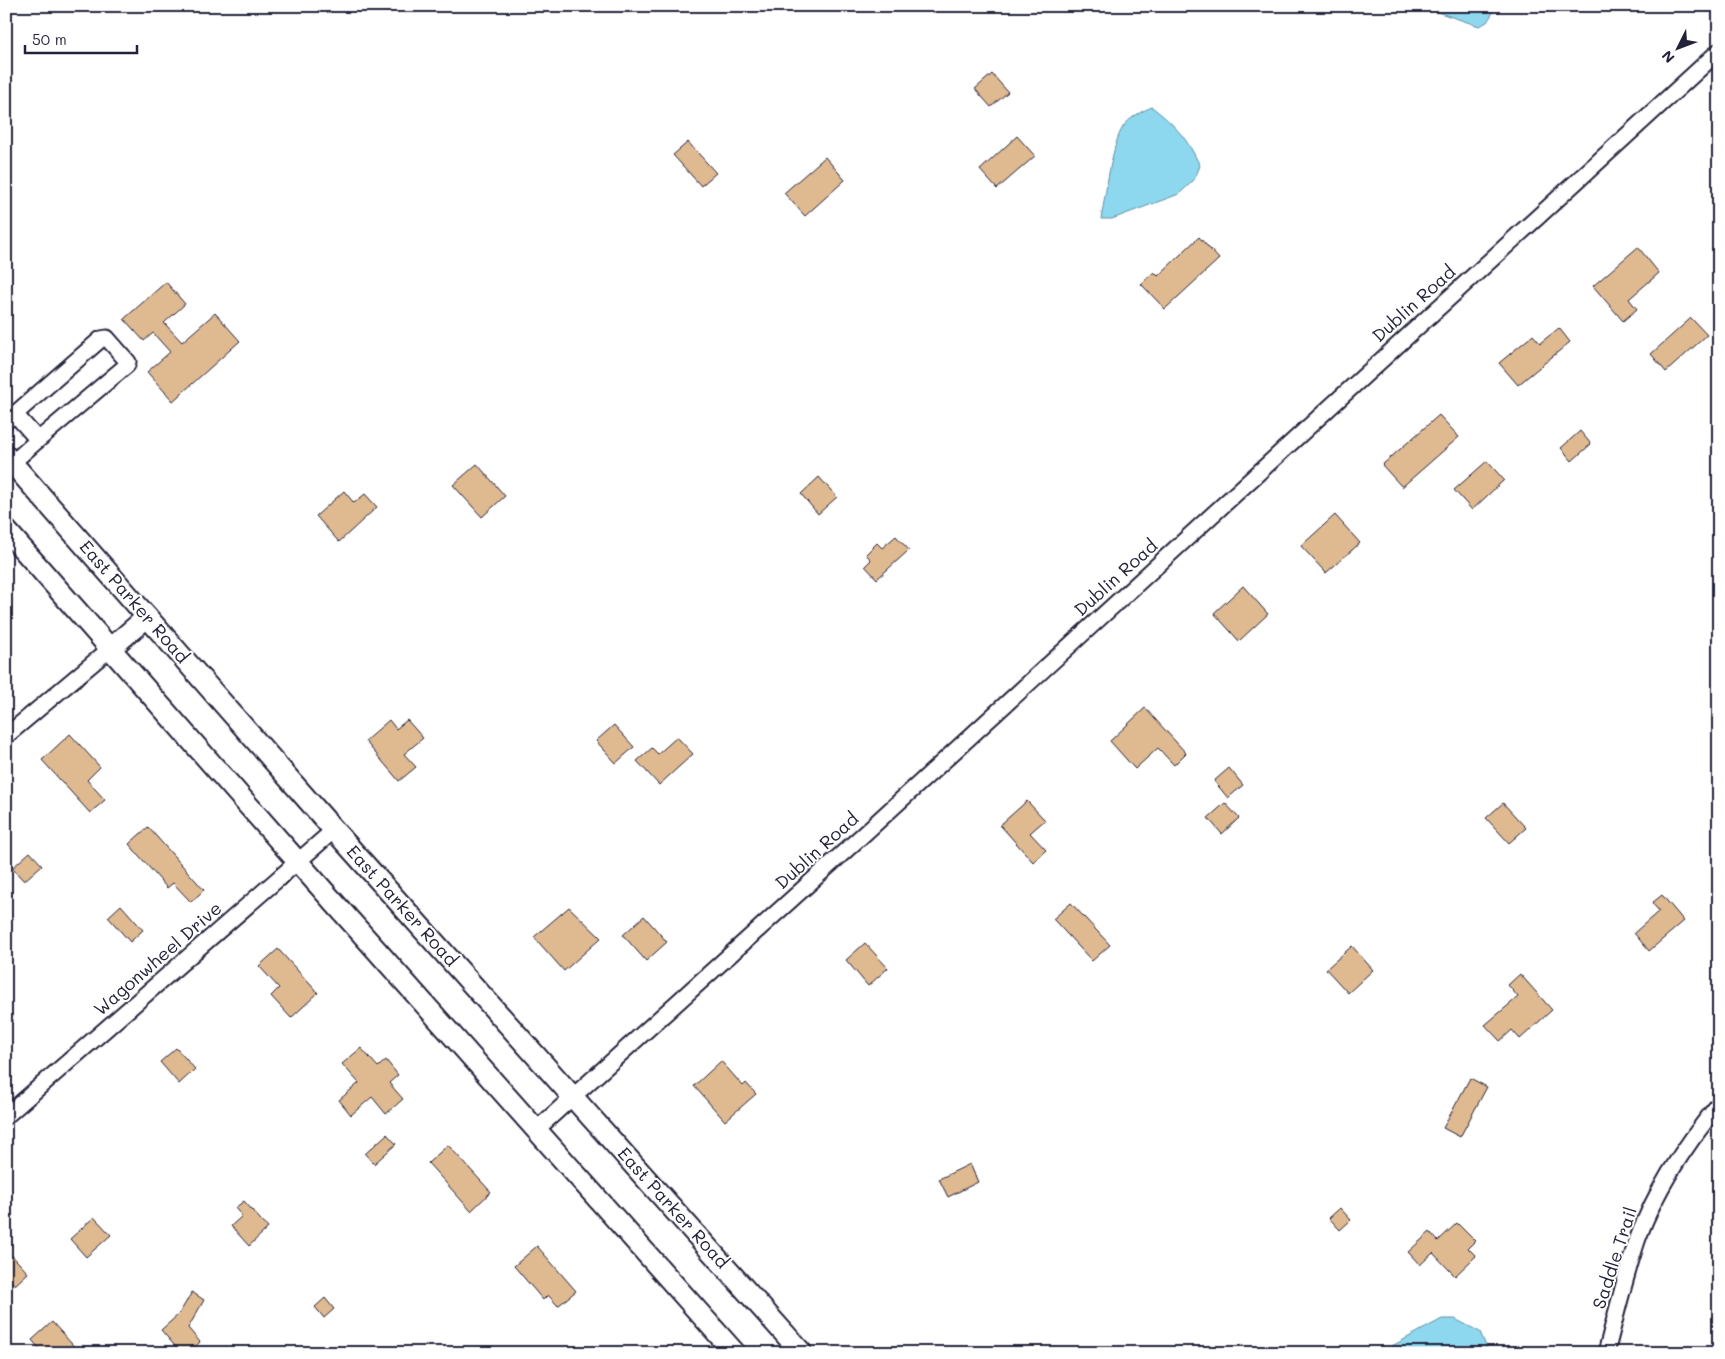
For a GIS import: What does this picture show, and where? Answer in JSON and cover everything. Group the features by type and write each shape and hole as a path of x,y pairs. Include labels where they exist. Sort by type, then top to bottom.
{"main road":[{"name":"East Parker Road","path":"9,459 334,830 802,1353"},
{"path":"6,530 731,1351"},
{"path":"112,648 147,617"}],"street":[{"name":"Dublin Road","path":"536,1130 1719,50"},
{"path":"9,459 38,440 122,370 128,362 107,338 101,339 10,417 38,440"},
{"path":"6,736 112,648"},
{"name":"Wagonwheel Drive","path":"6,1116 334,830"},
{"name":"Saddle Trail","path":"1606,1353 1632,1256 1650,1210 1681,1155 1719,1104"}],"water":[{"path":"1403,6 1497,6 1487,22 1479,26 1428,9 1420,11"},
{"path":"1152,107 1174,126 1191,148 1200,166 1194,180 1179,194 1112,219 1101,219 1112,158 1119,135 1129,121"},
{"path":"1442,1319 1455,1319 1480,1332 1489,1353 1388,1353 1392,1346"}],"building":[{"path":"992,74 1008,92 991,107 975,89"},
{"path":"1017,136 1035,156 997,189 980,170"},
{"path":"688,142 716,173 701,186 673,155"},
{"path":"825,157 845,180 805,216 784,193"},
{"path":"1199,237 1219,259 1165,309 1141,284 1154,272 1158,276"},
{"path":"1638,247 1659,273 1629,299 1637,309 1623,321 1593,286"},
{"path":"166,282 185,304 164,323 182,342 215,313 240,341 173,401 147,372 170,352 153,333 144,341 124,319"},
{"path":"1691,318 1707,335 1666,372 1651,354"},
{"path":"1559,328 1570,342 1518,385 1499,363 1533,335 1540,343"},
{"path":"1439,415 1459,437 1402,487 1382,465"},
{"path":"1580,431 1591,444 1572,461 1561,448"},
{"path":"1487,461 1504,480 1472,510 1454,490"},
{"path":"477,464 505,496 482,517 453,485"},
{"path":"819,477 837,497 818,514 801,494"},
{"path":"344,491 354,503 365,494 377,507 339,542 316,516"},
{"path":"1335,515 1360,543 1326,573 1301,546"},
{"path":"896,536 909,550 877,579 865,566 871,560 866,554 877,543 882,548"},
{"path":"1243,586 1268,614 1239,641 1214,613"},
{"path":"1145,708 1186,753 1174,765 1158,748 1135,769 1110,741"},
{"path":"389,720 396,729 407,720 423,738 404,754 416,767 399,781 365,741"},
{"path":"614,725 634,747 616,763 596,741"},
{"path":"70,734 100,767 87,780 105,800 90,813 42,760"},
{"path":"677,737 693,754 659,785 637,761 652,748 658,754"},
{"path":"1229,768 1243,785 1228,798 1214,781"},
{"path":"1027,801 1045,820 1030,833 1046,850 1033,862 1000,825"},
{"path":"1225,803 1239,818 1222,834 1208,818"},
{"path":"1503,803 1526,828 1509,843 1486,818"},
{"path":"148,827 204,890 191,902 173,883 167,888 129,844"},
{"path":"30,852 42,865 24,881 12,868"},
{"path":"1662,895 1684,921 1649,951 1634,933 1659,911 1652,903"},
{"path":"1071,903 1110,945 1092,961 1053,919"},
{"path":"121,905 143,930 130,942 108,917"},
{"path":"569,907 601,938 564,971 534,937"},
{"path":"644,916 667,942 646,961 623,935"},
{"path":"865,943 888,968 868,986 846,960"},
{"path":"1352,946 1373,970 1348,993 1326,969"},
{"path":"278,949 318,993 291,1018 271,996 279,988 259,966"},
{"path":"1520,974 1552,1010 1520,1039 1512,1030 1500,1041 1485,1025 1518,997 1508,985"},
{"path":"176,1048 195,1069 179,1084 160,1062"},
{"path":"361,1048 378,1067 386,1060 398,1075 389,1083 403,1099 386,1114 372,1097 351,1115 339,1100 359,1083 342,1064"},
{"path":"721,1061 743,1086 746,1083 756,1094 725,1121 694,1086"},
{"path":"1470,1078 1487,1087 1460,1137 1443,1128"},
{"path":"387,1134 396,1144 374,1164 365,1154"},
{"path":"448,1145 491,1192 471,1211 428,1163"},
{"path":"970,1164 978,1182 948,1197 939,1179"},
{"path":"244,1201 268,1228 249,1246 231,1226 242,1216 235,1208"},
{"path":"1340,1208 1351,1220 1340,1230 1329,1218"},
{"path":"94,1217 111,1235 86,1257 70,1239"},
{"path":"1457,1223 1475,1241 1468,1248 1476,1256 1455,1276 1433,1253 1420,1265 1408,1252 1430,1232 1438,1241"},
{"path":"537,1246 576,1291 558,1306 548,1295 543,1300 514,1266"},
{"path":"6,1249 28,1273 15,1285 6,1276"},
{"path":"192,1292 204,1300 188,1328 200,1342 189,1353 181,1353 161,1330 179,1314"},
{"path":"325,1298 334,1309 324,1318 315,1307"},
{"path":"52,1322 80,1353 43,1353 32,1340"}]}
